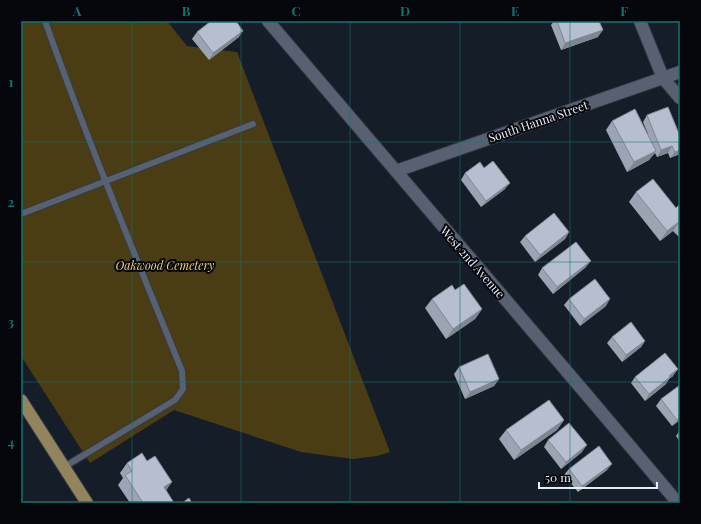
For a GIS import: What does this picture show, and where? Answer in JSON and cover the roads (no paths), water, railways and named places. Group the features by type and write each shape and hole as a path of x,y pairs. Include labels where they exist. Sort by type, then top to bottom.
{"main road":[{"path":"21,400 87,503"}],"street":[{"name":"West 2nd Avenue","path":"268,21 678,503"},
{"path":"640,21 663,78 680,98"},
{"name":"South Hanna Street","path":"396,170 680,72"}],"lane":[{"path":"46,21 74,102 182,371 182,388 175,400 64,467"},
{"path":"21,214 253,124"}],"park label":[{"name":"Oakwood Cemetery","path":"165,265"}]}
